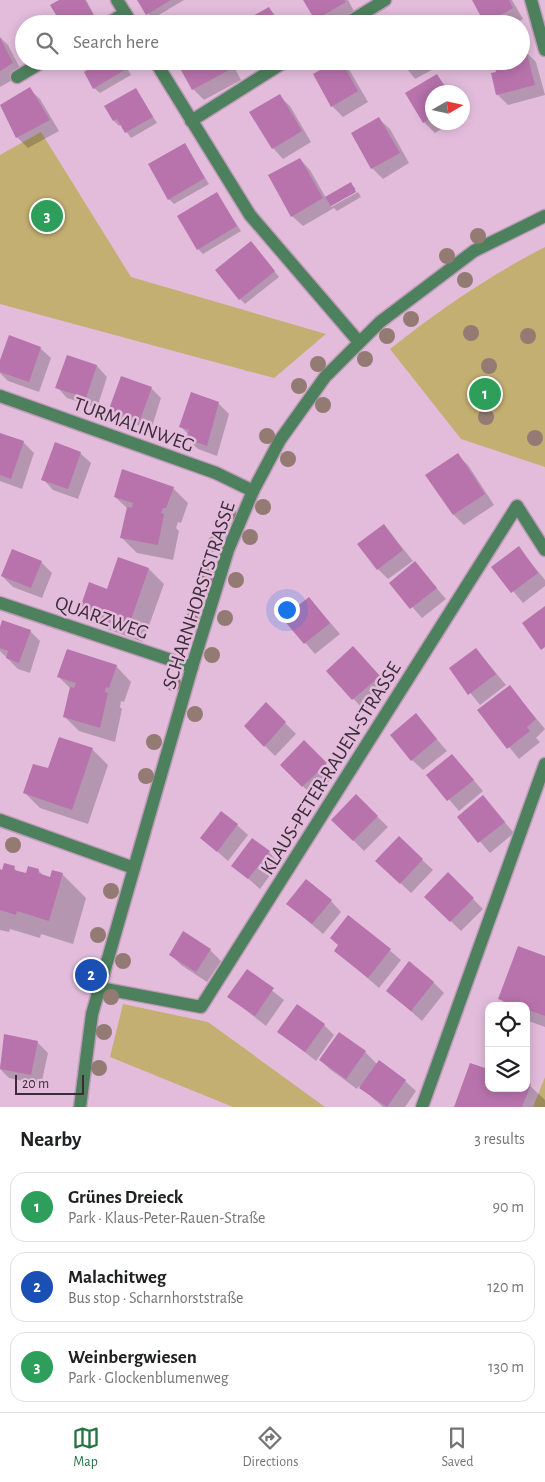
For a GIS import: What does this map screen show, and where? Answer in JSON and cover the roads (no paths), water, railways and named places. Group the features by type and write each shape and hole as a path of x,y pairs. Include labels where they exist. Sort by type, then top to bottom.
{"street":[{"path":"117,0 126,15"},
{"path":"357,15 371,3 385,0"},
{"path":"531,0 545,50"},
{"path":"17,77 29,70"},
{"path":"160,70 250,215 359,342"},
{"path":"191,121 272,70"},
{"name":"SCHARNHORSTSTRASSE","path":"80,1107 92,1014 192,667 228,550 253,491 280,440 325,377 380,322 474,251 545,216"},
{"name":"TURMALINWEG","path":"0,396 216,473 253,491"},
{"name":"KLAUS-PETER-RAUEN-STRASSE","path":"100,988 201,1007 517,506 545,550"},
{"name":"QUARZWEG","path":"0,603 192,667"},
{"path":"422,1107 545,764"},
{"path":"0,820 134,868"}],"place":[{"name":"Weinbergwiesen","path":"47,216"},
{"name":"Grünes Dreieck","path":"485,394"},
{"name":"Malachitweg","path":"91,975"}]}
